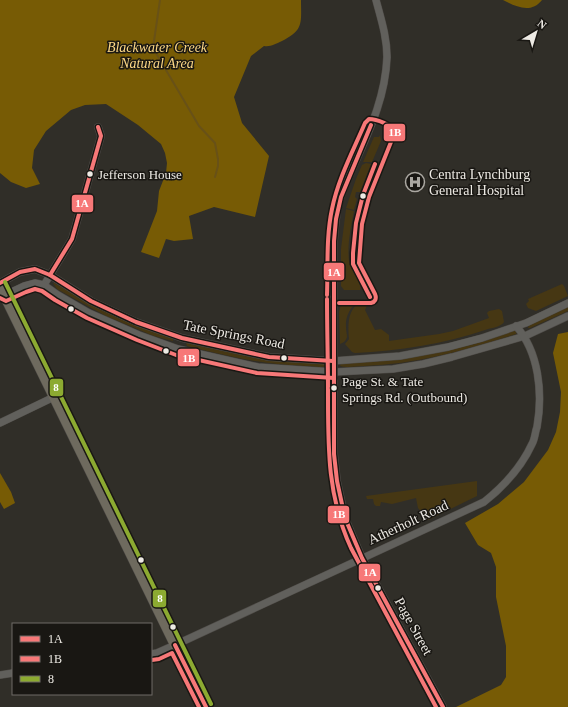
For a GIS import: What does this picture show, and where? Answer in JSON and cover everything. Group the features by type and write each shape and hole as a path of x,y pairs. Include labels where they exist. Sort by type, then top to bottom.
{"main road":[{"path":"2,288 206,707"}],"street":[{"name":"Page Street","path":"376,0 385,33 387,56 385,80 378,108 341,197 336,219 333,248 333,427 336,481 345,518 362,558 443,707"},
{"path":"2,288 24,286 34,283 44,285 62,256 72,239 101,136 98,127"},
{"name":"Tate Springs Road","path":"2,288 20,272 35,269 50,275 91,300 136,322 182,338 269,357 333,360 400,356 448,347 482,338 526,323 568,303"},
{"name":"Tate Springs Road","path":"44,285 89,313 140,335 178,349 258,367 334,372 393,369 423,364 525,336 568,316"},
{"name":"Atherholt Road","path":"525,336 526,323"},
{"name":"Atherholt Road","path":"152,654 175,645 484,502 501,489 518,470 533,443 539,413 540,387 534,358 525,336 516,326"},
{"path":"0,423 54,397"},
{"path":"0,675 12,673"}],"shaded area":[{"path":"380,135 381,141 372,162 363,162 374,137 379,137"},
{"path":"366,163 371,164 360,192 356,192 355,197 357,199 354,210 346,208 362,165"},
{"path":"346,209 354,211 350,236 349,261 358,279 360,290 344,290 341,286 341,249"},
{"path":"53,283 112,314 173,339 173,341 154,336 106,316 57,289"},
{"path":"562,284 568,296 536,311 528,308 526,304 529,301 528,299"},
{"path":"361,300 357,302 349,311 346,323 347,337 344,342 340,344 339,312 341,304 346,301"},
{"path":"360,302 368,303 365,310 375,330 381,329 389,335 389,341 453,331 489,318 487,313 489,311 499,309 502,311 504,322 496,327 437,343 388,351 355,353 352,352 345,344 349,339 349,319 353,310"},
{"path":"568,307 568,311 528,328 529,325"},
{"path":"515,330 517,332 516,334 498,340 460,351 422,359 383,365 349,367 340,366 341,363 375,361 441,351 474,344"},
{"path":"186,343 255,358 327,364 327,366 319,367 261,362 187,346"},
{"path":"477,481 477,496 428,520 418,508 416,498 392,504 381,502 380,506 376,506 373,499 367,499 366,496"}],"green space":[{"name":"Blackwater Creek Natural Area","path":"0,0 301,0 301,20 298,29 289,37 273,45 264,46 251,56 234,97 242,123 269,156 255,217 214,207 189,216 193,239 174,241 166,239 159,258 141,252 157,211 159,191 166,173 167,163 165,153 161,144 138,125 106,104 85,105 71,110 46,131 34,150 32,168 40,184 26,188 11,182 0,173"},
{"path":"503,0 542,0 533,7 523,8"},
{"path":"568,332 568,707 456,707 501,685 506,677 506,646 496,597 496,567 491,553 478,545 465,523 498,504 524,482 548,450 556,432 560,412 561,392 553,353 558,334"},
{"path":"0,473 11,492 15,503 4,509 0,502"}],"waterway":[{"path":"160,0 153,48 199,126 215,143 218,159 215,177"}],"transit line":[{"name":"1B","path":"327,295 330,220 338,187 365,123 369,119 376,120 388,125 394,129 395,132 369,197 362,224 359,263 376,296 376,299 371,303 339,303"},
{"name":"1A","path":"371,125 341,197 336,219 334,241 334,454 337,481 345,518 362,558 443,707"},
{"name":"1A","path":"50,275 72,239 101,136 98,127"},
{"name":"1A","path":"370,297 353,264 353,253 356,223 363,195 375,164"},
{"name":"1A","path":"0,283 20,272 35,269 50,275 91,301 136,322 182,338 269,357 333,361"},
{"name":"8","path":"5,282 211,704"},
{"name":"1B","path":"0,298 6,301 35,289 42,291 87,318 176,355 257,373 334,378"},
{"name":"1B","path":"327,299 328,431 330,470 337,509 351,548 436,707"},
{"name":"1A","path":"175,645 206,707"},
{"name":"1B","path":"152,660 159,659 172,653 199,707"}],"place":[{"name":"Jefferson House","path":"90,174"},
{"name":"Centra Lynchburg General Hospital","path":"415,182"},
{"name":"Page St. & Tate Springs Rd. (Outbound)","path":"334,388"}]}
